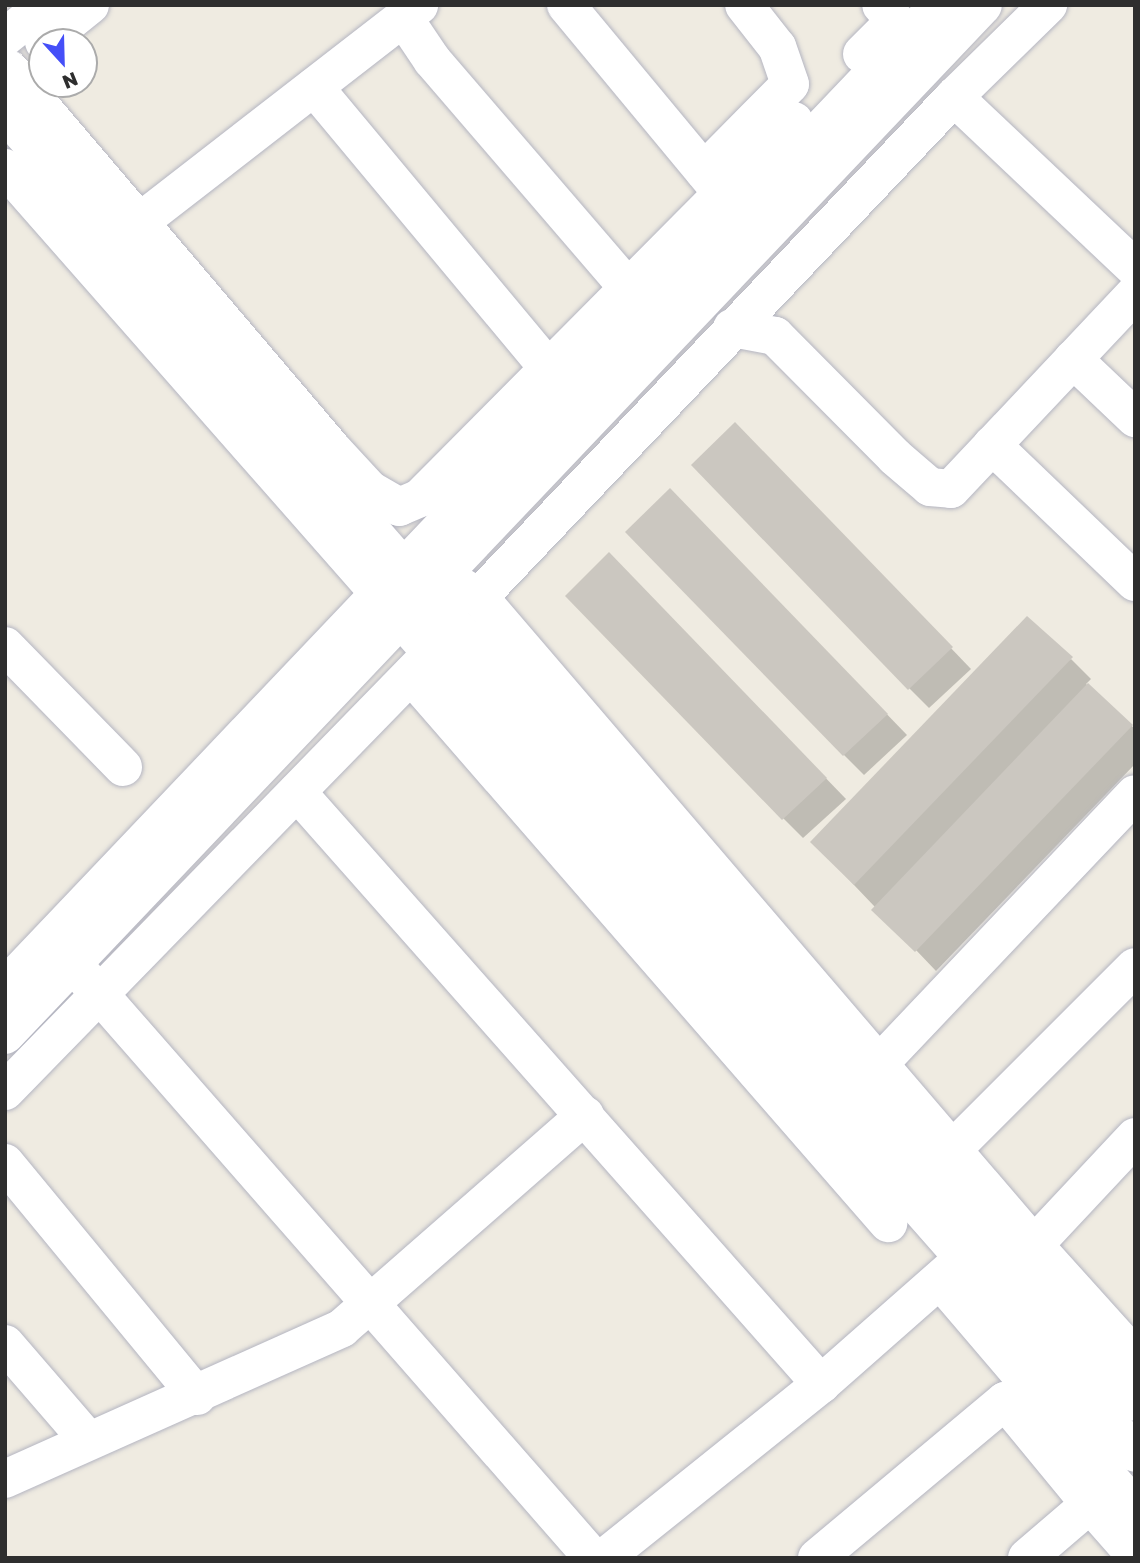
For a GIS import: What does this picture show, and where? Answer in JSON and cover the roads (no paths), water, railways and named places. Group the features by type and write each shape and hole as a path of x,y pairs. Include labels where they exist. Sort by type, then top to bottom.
{"street":[{"path":"6,60 45,5"},
{"path":"62,28 90,5"},
{"path":"566,5 722,193"},
{"path":"5,1035 73,964 411,589 722,193 790,84 777,47 744,5"},
{"path":"6,60 334,450 390,506 420,498 895,21 881,5"},
{"path":"722,193 939,5"},
{"path":"5,987 411,589 983,5"},
{"path":"479,597 954,97 1048,5"},
{"path":"141,220 411,11 432,60 628,288"},
{"path":"6,60 28,50"},
{"path":"314,87 548,369"},
{"path":"954,97 1135,268"},
{"path":"5,113 411,589 422,663 888,1223"},
{"path":"5,168 411,589 1110,1347 1135,1453"},
{"path":"732,328 775,336 930,488 951,489 1135,294"},
{"path":"1073,359 1135,418"},
{"path":"992,445 1135,582"},
{"path":"411,589 479,597 1034,1245 1110,1347 1135,1402"},
{"path":"5,646 123,767"},
{"path":"5,1091 422,663"},
{"path":"422,663 952,1269 1135,1508"},
{"path":"297,792 821,1384"},
{"path":"879,1064 1135,794"},
{"path":"73,964 593,1558"},
{"path":"953,1149 1135,967"},
{"path":"5,1479 89,1440 197,1396 342,1328 372,1306 585,1115"},
{"path":"1034,1245 1135,1137"},
{"path":"5,1163 197,1396"},
{"path":"952,1269 1110,1347"},
{"path":"604,1558 821,1384 952,1269"},
{"path":"5,1344 89,1440"},
{"path":"817,1558 1005,1401 1135,1555"},
{"path":"1027,1558 1090,1504"}]}
